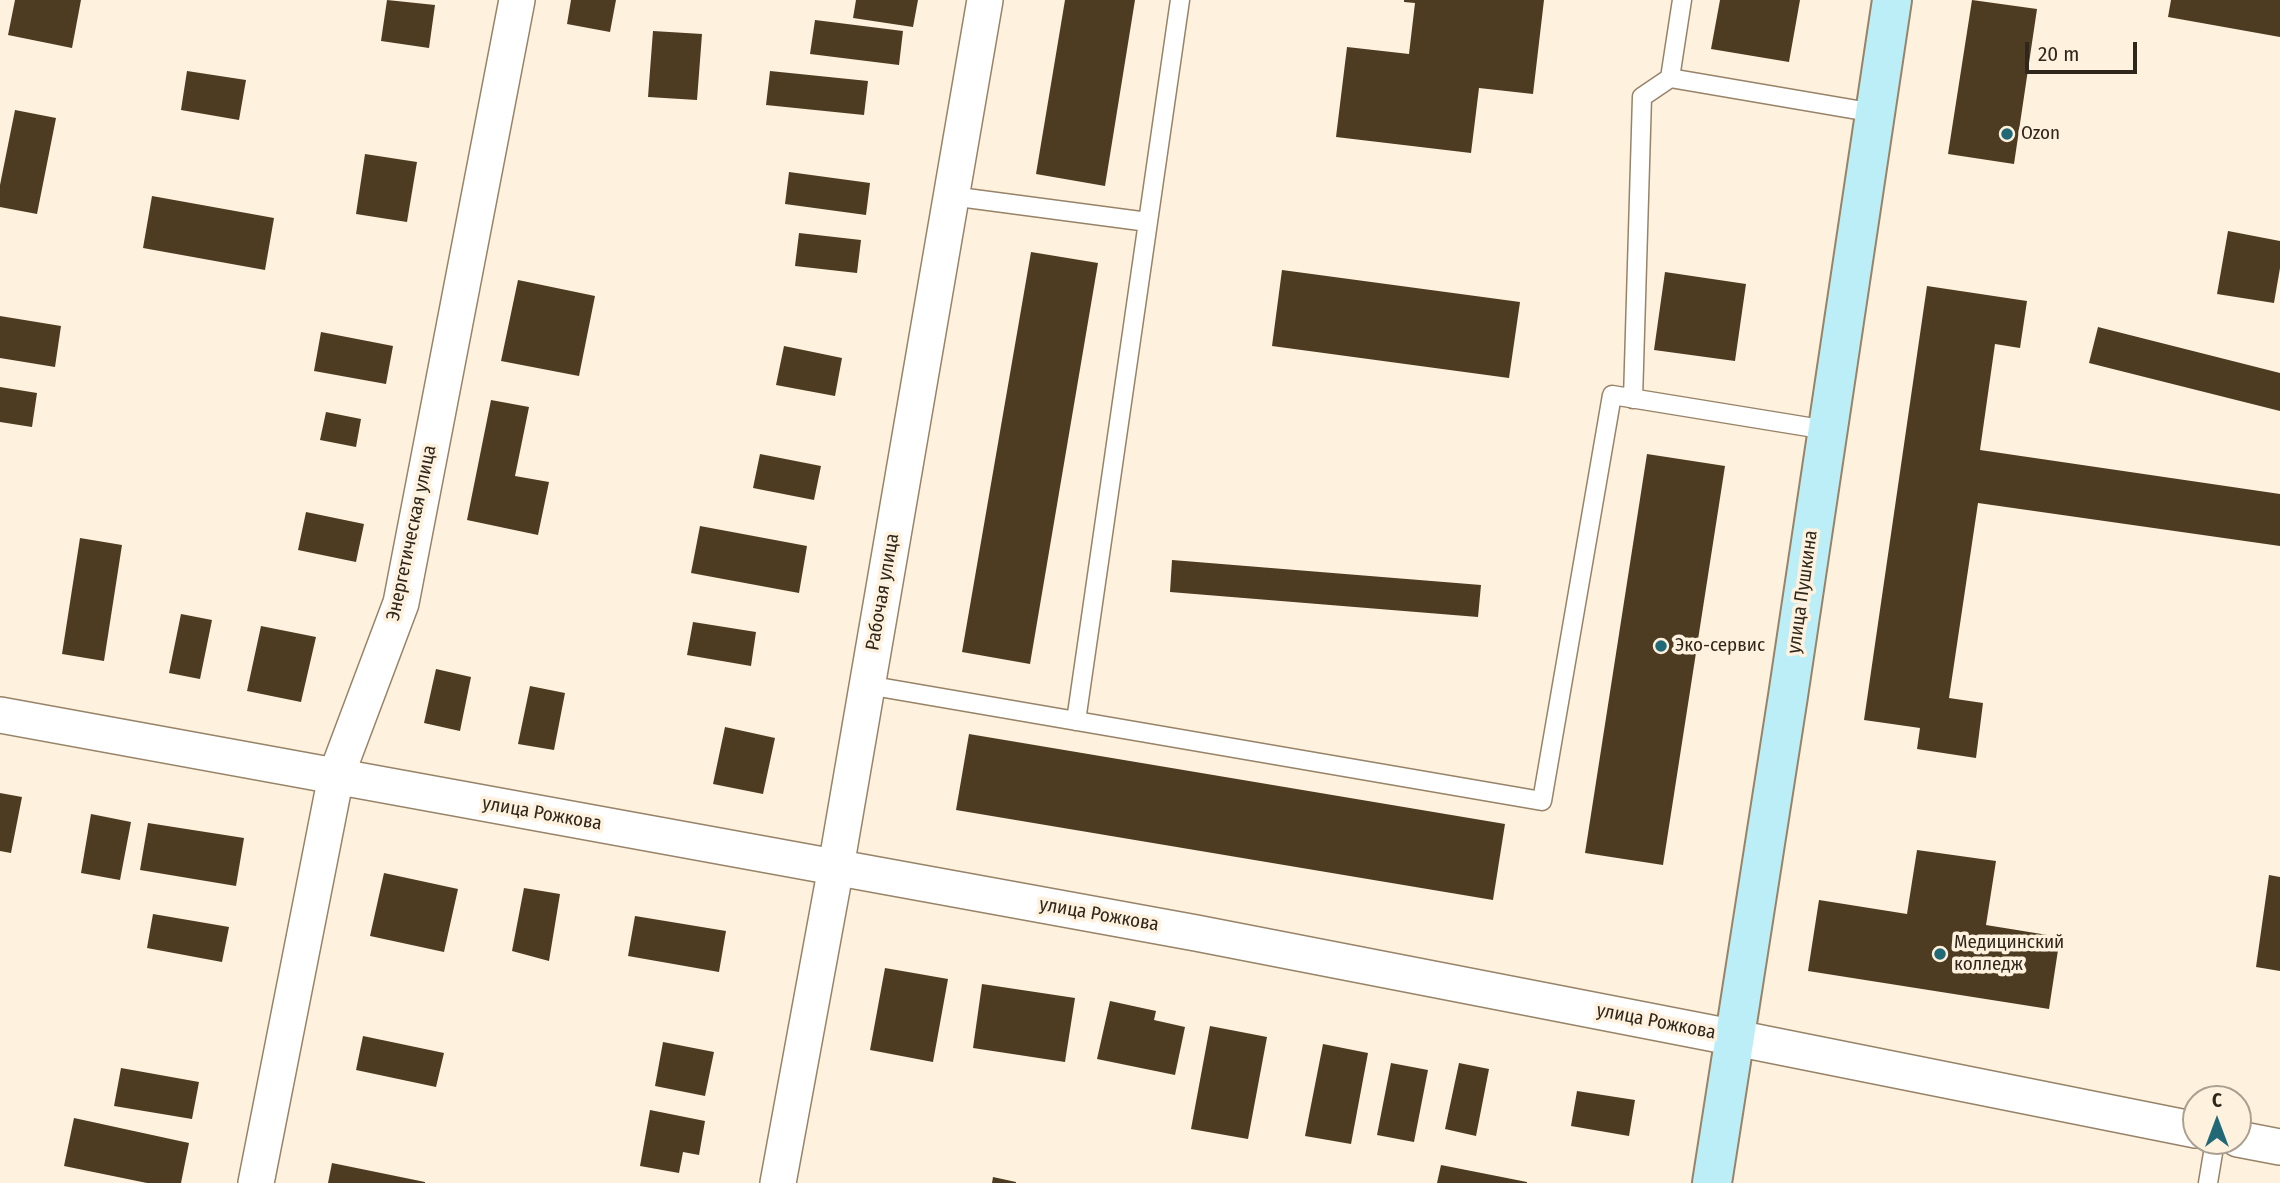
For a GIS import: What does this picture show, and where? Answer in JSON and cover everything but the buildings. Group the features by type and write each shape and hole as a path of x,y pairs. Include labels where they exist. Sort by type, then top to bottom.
{"main road":[{"name":"улица Пушкина","path":"1712,1183 1892,0"}],"street":[{"name":"Энергетическая улица","path":"257,1183 336,776 401,603 517,0"},
{"name":"Рабочая улица","path":"778,1183 836,867 985,0"},
{"name":"улица Рожкова","path":"0,715 1223,938 2182,1127"},
{"path":"2252,1142 2280,1147"}],"lane":[{"path":"1076,721 1180,0"},
{"path":"1670,78 1682,0"},
{"path":"1633,399 1642,96 1670,78 1875,113"},
{"path":"951,196 1148,222"},
{"path":"867,685 1542,801 1612,395 1828,430"},
{"path":"2207,1183 2212,1155"}],"place":[{"name":"Ozon","path":"2007,134"},
{"name":"Эко-сервис","path":"1661,646"},
{"name":"Медицинский колледж","path":"1940,954"}]}
